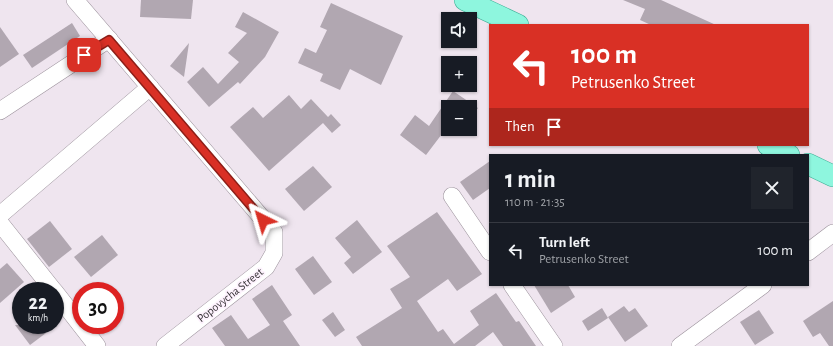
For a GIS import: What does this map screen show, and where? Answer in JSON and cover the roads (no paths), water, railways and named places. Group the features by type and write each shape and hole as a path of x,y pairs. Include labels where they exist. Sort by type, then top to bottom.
{"main road":[{"path":"465,0 516,24"},
{"path":"770,146 787,154"},
{"path":"809,164 833,176"}],"street":[{"name":"Popovycha Street","path":"75,0 274,232 274,253 266,267 165,346"},
{"path":"0,111 109,40"},
{"path":"0,216 150,87"},
{"path":"452,196 489,251"},
{"path":"0,222 46,282"},
{"path":"809,251 833,233"},
{"path":"513,286 554,346"},
{"path":"680,346 762,286"},
{"path":"64,305 97,346"}]}
